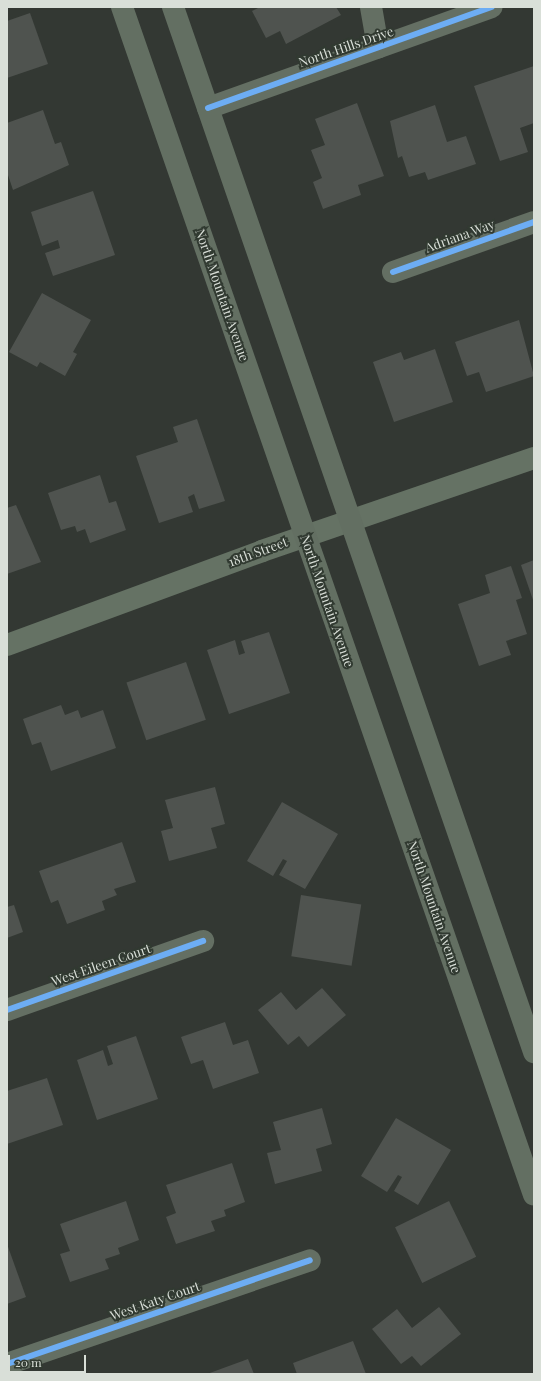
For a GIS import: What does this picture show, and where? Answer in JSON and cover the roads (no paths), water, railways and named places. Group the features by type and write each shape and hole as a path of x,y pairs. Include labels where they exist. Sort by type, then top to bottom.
{"main road":[{"name":"North Mountain Avenue","path":"122,7 534,1195"},
{"path":"173,7 534,1052"},
{"name":"18th Street","path":"7,645 349,520 534,458"}],"street":[{"path":"371,7 378,47"},
{"name":"North Hills Drive","path":"208,108 492,7"},
{"name":"Adriana Way","path":"393,272 534,222"},
{"name":"West Eileen Court","path":"7,1010 203,941"},
{"name":"West Katy Court","path":"7,1364 310,1260"}]}
